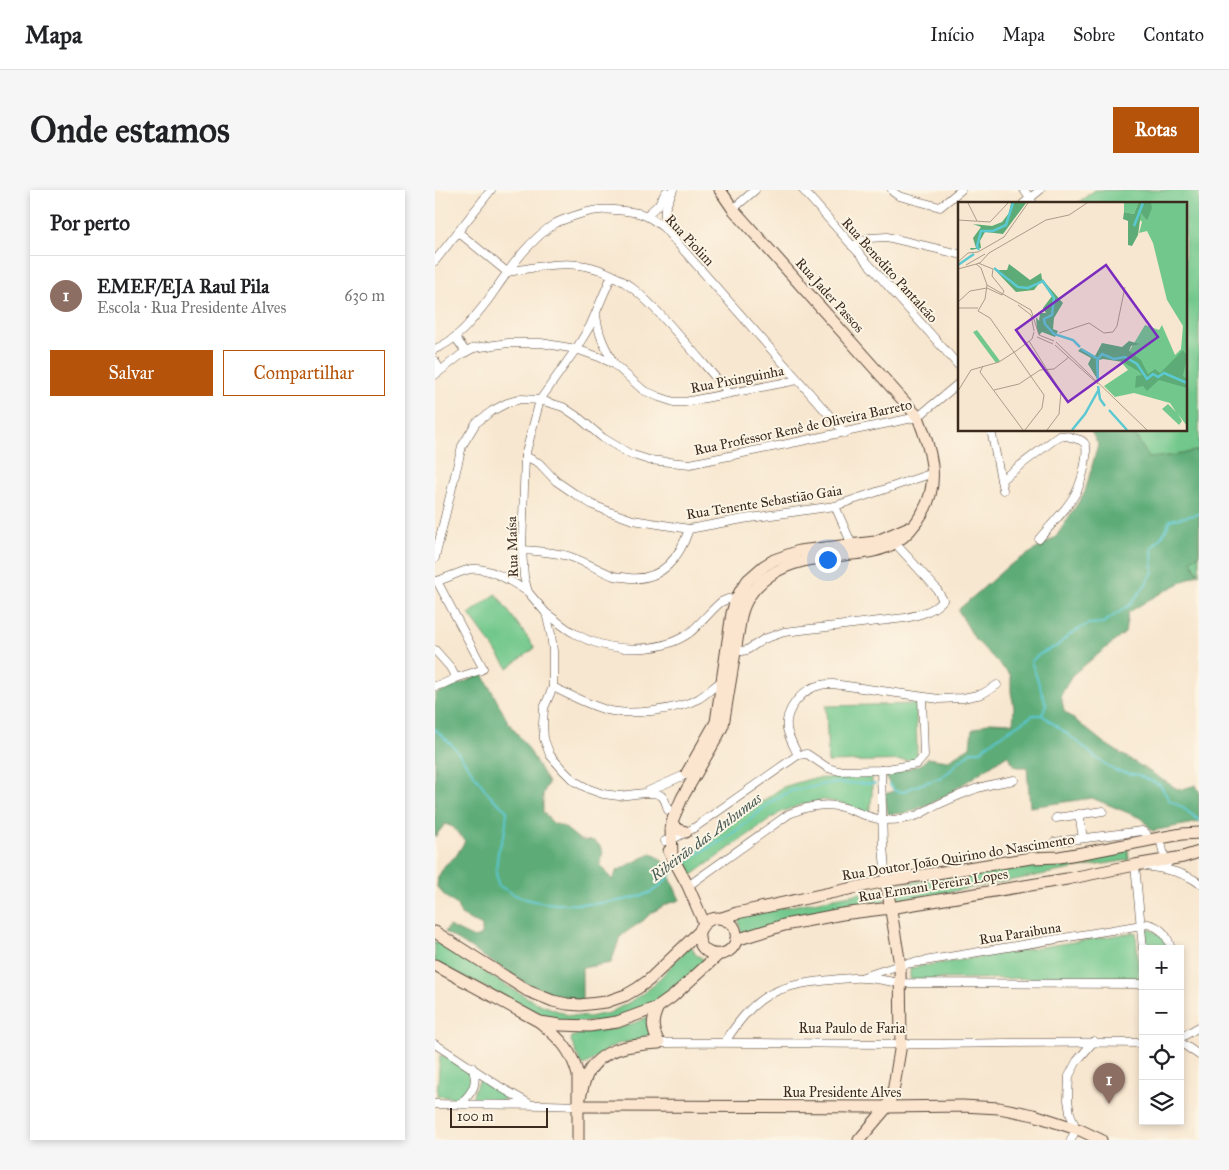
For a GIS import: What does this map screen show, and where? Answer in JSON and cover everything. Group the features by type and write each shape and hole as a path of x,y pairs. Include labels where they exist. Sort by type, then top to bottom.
{"street":[{"path":"435,261 491,190"},
{"path":"647,215 663,199 667,190"},
{"path":"664,228 665,209 673,190"},
{"path":"733,208 755,190"},
{"name":"Rua Benedito Pantaleão","path":"804,190 958,365"},
{"path":"893,191 899,196 940,207 961,190"},
{"path":"1024,190 1032,201 1039,190"},
{"name":"Rua Jader Passos","path":"719,191 918,417"},
{"name":"Rua Piolim","path":"435,349 445,344 472,321 507,272 531,243 558,222 586,211 605,209 647,215 664,228 845,433"},
{"path":"458,232 507,272 567,264 587,266 624,282 654,307 729,393"},
{"path":"852,246 869,238 887,237 958,254"},
{"name":"Rua Maísa","path":"612,276 590,326 540,400 525,456 524,578 528,592 546,613 553,651 553,687 544,708 543,724 545,739 551,756 574,781 603,794 619,796 644,793 691,776"},
{"path":"595,314 601,340 614,364"},
{"path":"455,336 466,352"},
{"name":"Rua Pixinguinha","path":"438,372 474,348 508,343 541,343 576,349 599,357 614,364 643,390 659,398 674,402 685,402 798,380"},
{"path":"435,361 438,372"},
{"name":"Rua Professor Renê de Oliveira Barreto","path":"435,558 461,446 477,424 492,411 507,403 521,399 540,400 563,407 603,438 630,454 649,460 690,464 918,417 958,384"},
{"path":"853,550 876,550 895,543 909,532 927,506 932,491 933,473 930,452 918,417"},
{"path":"992,431 1003,490"},
{"path":"1001,480 1059,436 1079,439 1085,443 1087,448 1086,458 1078,488 1066,508 1039,539"},
{"name":"Rua Tenente Sebastião Gaia","path":"525,456 539,463 556,481 593,505 633,520 689,529 835,506 933,473"},
{"path":"835,506 853,550"},
{"path":"718,955 712,954 703,948 700,943 702,928 688,887 673,858 664,828 668,810 720,731 725,718 724,696 726,681 731,650 741,616 741,602 779,569 803,560 853,550 904,529 920,518"},
{"path":"523,550 569,556 617,577 640,579 653,576 666,568 676,557 685,542 689,529"},
{"path":"731,650 747,650 764,638 784,632 905,618 921,614 939,605 943,600 936,588 895,543"},
{"path":"435,686 482,669 483,666 436,581 475,569 507,578 528,592"},
{"path":"546,613 573,633 603,646 650,649 667,645 689,633 721,602 728,599 741,602"},
{"path":"435,650 450,667 456,678"},
{"path":"553,687 589,704 607,710 625,712 666,710 686,704 700,698 726,681"},
{"path":"798,755 787,728 787,718 791,709 808,689 821,684 833,684 939,699 963,698 982,694 997,685"},
{"path":"700,698 724,696"},
{"path":"668,841 687,832 798,755 807,754 833,770 881,770 917,764 924,756 922,697"},
{"path":"859,1140 887,1107 893,1092 901,1044 900,965 885,881 881,770"},
{"path":"668,841 671,824 691,776"},
{"path":"688,887 789,814 802,808 816,805 831,805 883,820 901,819 917,816 933,807 986,785 1014,780"},
{"path":"644,793 661,795 668,810"},
{"path":"1056,818 1103,811"},
{"path":"1079,814 1083,838"},
{"path":"671,824 679,830 687,832"},
{"path":"1054,842 1142,831 1169,866 1199,883"},
{"name":"Rua Doutor João Quirino do Nascimento","path":"721,918 885,881 1031,858 1059,856 1199,833"},
{"path":"1143,945 1138,864 1133,850 1134,845 1149,840"},
{"name":"Rua Ermani Pereira Lopes","path":"736,940 784,926 842,914 1067,879 1138,864 1183,857 1199,852"},
{"path":"1138,864 1179,872"},
{"path":"540,1022 589,1026 617,1022 658,1007 672,997 718,955 727,952 736,940 733,926 731,923 709,912 688,887"},
{"path":"435,932 528,991 553,1001 580,1005 606,1002 638,988 649,980 709,920 721,918"},
{"name":"Rua Paraibuna","path":"861,978 900,965 1148,924 1162,931 1169,939 1170,945"},
{"path":"435,965 540,1022 558,1037 568,1050 577,1071 578,1140"},
{"name":"Rua Paraibuna","path":"725,1042 747,1011 765,997 776,991 815,982 861,978 900,982 1139,984"},
{"path":"658,1007 653,1017 653,1028 659,1043"},
{"path":"1184,1036 1199,1027"},
{"path":"1071,1140 1076,1129 1070,1113 1068,1100 1069,1076 1077,1061 1094,1042"},
{"name":"Rua Paulo de Faria","path":"578,1106 582,1089 590,1070 603,1057 617,1048 659,1043 1139,1043"},
{"path":"435,1044 530,1104"},
{"path":"1184,1045 1199,1055"},
{"path":"435,1050 445,1050"},
{"path":"460,1104 469,1096 474,1086 475,1076 472,1067"},
{"path":"577,1071 590,1070"},
{"path":"435,1104 578,1106"},
{"name":"Rua Presidente Alves","path":"578,1106 962,1106 999,1108 1033,1115 1076,1129 1101,1140"}],"green space":[{"path":"1095,190 1199,190 1199,574 1170,520 1149,458 1133,431 1187,431 1187,202 1079,202"},
{"path":"1091,431 1133,431 1149,458 1199,450 1199,556 1191,560 1198,574 1153,597 1128,613 1125,633 1072,675 1061,695 1064,711 1104,743 1179,790 1196,785 1199,792 1199,822 1152,831 1143,819 1092,798 1030,807 1027,767 1016,767 1007,755 945,796 927,805 907,813 888,814 885,794 894,791 889,784 886,774 920,765 928,758 947,761 970,747 972,730 990,722 1013,723 1014,707 1011,692 1011,676 975,639 958,610 1007,567 1056,537 1085,492 1098,444"},
{"path":"496,594 535,648 508,668 469,614"},
{"path":"483,674 508,722 527,746 548,783 543,794 543,812 553,823 564,827 580,840 593,841 599,845 603,852 600,864 612,880 617,871 652,853 662,860 680,900 667,904 651,913 620,937 611,963 582,968 582,1001 538,991 445,932 449,926 474,938 482,935 482,926 461,915 457,905 437,887 438,877 445,865 456,856 465,841 453,827 445,824 435,837 435,694"},
{"path":"916,704 917,760 828,762 826,706"},
{"path":"872,775 872,796 869,813 844,804 824,800 803,804 781,812 688,878 677,861 783,787 810,779"},
{"path":"1128,849 1129,860 897,902 896,885"},
{"path":"883,889 885,902 741,933 738,916"},
{"path":"1145,928 1159,935 1166,945 1147,945"},
{"path":"1136,932 1139,978 910,979 910,968"},
{"path":"435,941 535,1002 568,1015 588,1017 609,1013 632,1001 653,986 691,944 695,954 705,960 662,1000 611,1021 554,1023 435,962"},
{"path":"647,1017 650,1020 653,1037 642,1041 621,1043 611,1047 588,1063 583,1065 580,1062 571,1040 572,1037 586,1032 621,1027"},
{"path":"440,1055 457,1061 468,1070 471,1076 471,1083 460,1098 437,1096"},
{"path":"482,1078 505,1093 505,1098 502,1102 476,1102 473,1098 474,1092"}],"waterway":[{"name":"Ribeirão das Anhumas","path":"889,784 895,791 903,792 939,778 950,771 972,751 981,751 988,744 1033,715 1042,715 1046,704 1031,661 1040,654 1057,646 1069,635 1088,624 1103,623 1131,604 1153,572 1152,548 1165,532 1170,520 1199,514"},
{"path":"1042,715 1096,758 1116,771 1138,775 1160,785 1169,800 1199,820"},
{"name":"Ribeirão das Anhumas","path":"435,729 453,746 490,796 507,811 505,831 498,852 496,871 498,885 508,891 526,899 554,904 607,902 624,900 651,892 674,872"},
{"name":"Ribeirão das Anhumas","path":"682,866 700,852 740,828 772,801 791,791 832,783 875,784"}],"place":[{"name":"EMEF/EJA Raul Pila","path":"1109,1104"}]}
